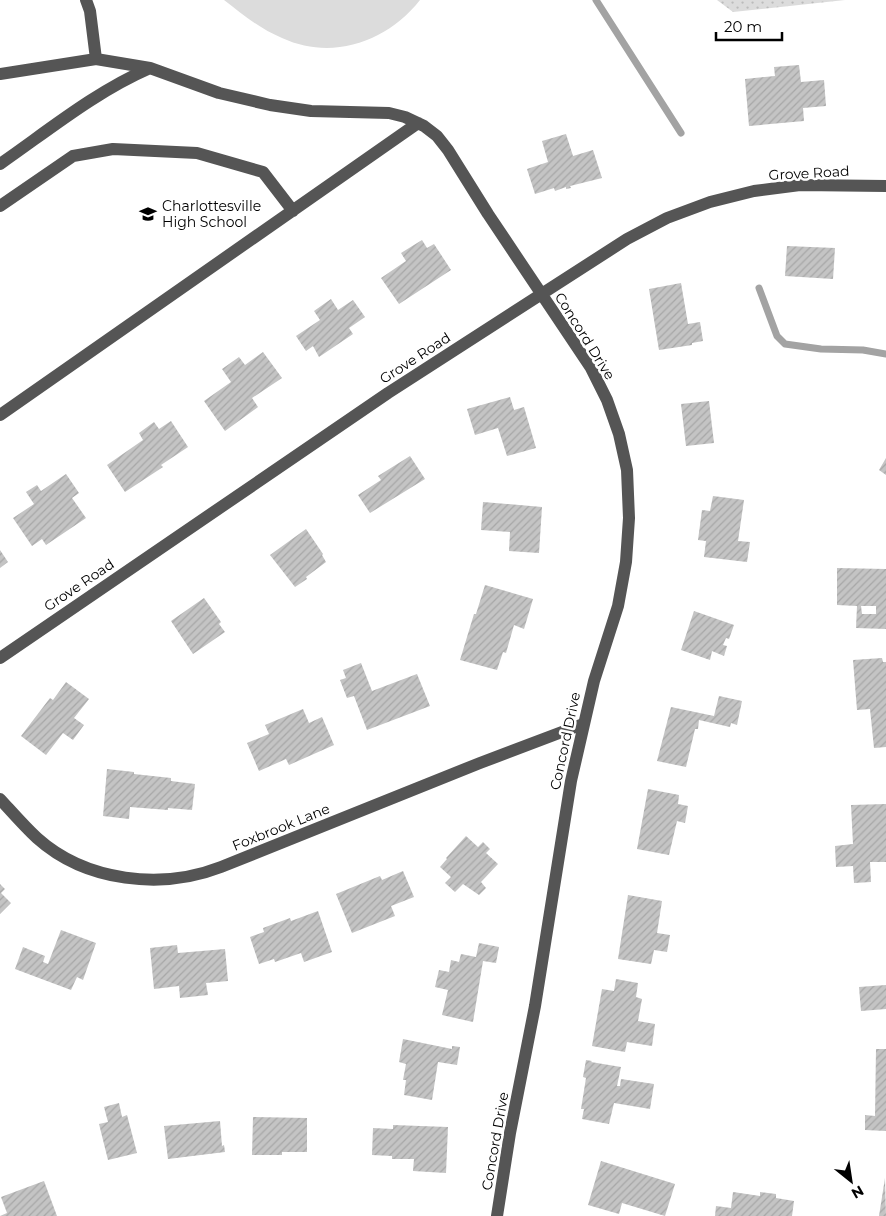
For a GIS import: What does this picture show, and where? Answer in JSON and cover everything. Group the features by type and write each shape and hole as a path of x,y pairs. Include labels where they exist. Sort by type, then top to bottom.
{"street":[{"path":"86,0 91,18 96,59"},
{"name":"Concord Drive","path":"0,74 96,59 150,68 219,93 270,105 311,111 389,113 405,117 424,126 437,136 448,150 590,368 608,400 620,434 627,470 629,518 626,562 618,606 594,681 571,781 535,1006 510,1133 497,1216"},
{"path":"0,164 98,94 150,68"},
{"path":"0,415 418,123"},
{"path":"0,206 72,156 113,149 197,153 264,172 293,211"},
{"name":"Grove Road","path":"0,658 388,393 627,239 668,218 710,202 754,191 800,185 886,186"},
{"name":"Foxbrook Lane","path":"0,799 37,838 73,861 107,874 137,880 192,877 215,870 480,763 583,724"}],"shaded area":[{"path":"224,0 420,0 407,15 375,37 339,47 320,48 301,45 266,30"},
{"path":"717,0 845,0 733,12"}],"building":[{"path":"799,65 801,82 824,80 826,106 803,108 804,121 749,126 745,79 775,76 774,67"},
{"path":"566,134 573,156 593,150 602,178 570,186 571,188 566,189 566,187 555,191 554,188 535,194 527,169 548,162 542,141"},
{"path":"422,240 427,248 434,244 451,270 399,304 381,278 406,261 401,253"},
{"path":"787,246 835,248 833,279 785,276"},
{"path":"681,283 688,324 700,322 703,341 692,343 692,345 659,350 649,289"},
{"path":"331,299 338,310 353,300 365,317 349,328 353,334 319,357 313,346 306,351 296,336 320,320 314,311"},
{"path":"263,352 282,378 252,398 258,407 225,431 204,401 231,382 222,369 239,357 245,365"},
{"path":"510,397 514,410 524,407 536,448 507,456 498,428 475,435 467,409"},
{"path":"709,401 714,443 686,446 681,404"},
{"path":"171,421 188,447 161,465 163,467 125,492 107,465 143,440 139,433 154,422 159,429"},
{"path":"410,456 425,479 370,513 358,495 381,480 378,476"},
{"path":"886,458 886,475 879,470"},
{"path":"66,474 79,493 72,498 86,518 46,545 42,539 32,546 13,518 34,504 26,492 37,485 41,491"},
{"path":"713,496 744,500 738,541 750,542 747,562 704,557 706,541 698,540 702,510 710,511"},
{"path":"483,502 542,507 539,553 509,551 510,532 481,530"},
{"path":"306,529 323,554 326,562 295,587 270,555"},
{"path":"0,550 8,562 0,568"},
{"path":"837,568 886,569 886,629 856,628 857,606 837,605","holes":["861,606 876,606 876,614 862,614"]},
{"path":"485,585 533,599 524,629 514,625 506,653 503,652 497,670 460,660"},
{"path":"204,598 221,622 219,624 225,632 193,654 171,621"},
{"path":"694,611 734,625 729,639 726,638 723,645 727,646 724,656 712,651 710,660 681,650"},
{"path":"882,658 883,662 886,662 886,747 874,748 870,709 857,710 853,660"},
{"path":"361,663 372,691 417,674 430,706 367,730 354,696 347,698 340,680 346,678 343,670"},
{"path":"66,682 89,699 74,718 84,725 73,740 63,733 46,755 21,736 50,698 53,700"},
{"path":"719,696 742,701 737,725 731,723 730,727 699,720 686,767 657,761 671,707 714,716"},
{"path":"303,709 309,723 322,717 334,745 289,765 286,759 259,771 247,743 269,734 265,725"},
{"path":"107,769 171,778 171,781 195,784 192,810 130,807 129,819 103,816"},
{"path":"648,789 679,795 678,804 688,806 685,823 677,821 669,855 637,849"},
{"path":"886,804 886,862 870,862 871,882 854,883 853,866 836,867 835,846 853,844 851,805"},
{"path":"466,836 478,847 483,842 490,849 486,853 498,864 481,882 486,888 479,895 463,884 455,892 445,883 451,877 440,867"},
{"path":"403,871 414,897 391,906 395,916 352,933 336,894 380,876 382,880"},
{"path":"0,884 5,889 1,893 11,903 0,914"},
{"path":"628,895 662,901 657,933 670,935 667,952 654,950 651,964 618,959"},
{"path":"318,911 332,952 304,962 301,953 275,962 274,959 259,964 250,937 264,932 263,928 290,918 291,921"},
{"path":"61,930 96,943 83,980 77,977 71,990 15,969 23,947 45,956 43,962 48,964"},
{"path":"479,943 499,947 496,963 483,961 473,1022 442,1015 448,990 435,987 439,970 449,972 451,960 459,962 461,954 476,957"},
{"path":"177,945 178,953 225,949 228,981 206,983 208,995 180,998 179,986 154,989 150,948"},
{"path":"616,979 638,983 636,997 642,999 638,1021 655,1024 652,1046 627,1042 625,1052 592,1046 602,989 614,991"},
{"path":"886,985 886,1009 861,1011 859,987"},
{"path":"403,1039 452,1049 452,1046 460,1047 457,1065 438,1062 432,1100 404,1095 406,1080 403,1080 406,1064 399,1062"},
{"path":"876,1049 886,1049 886,1131 865,1130 865,1115 875,1116"},
{"path":"586,1060 621,1067 617,1086 620,1086 621,1079 654,1084 650,1109 614,1103 609,1124 582,1119 584,1109 581,1109 586,1078 583,1077"},
{"path":"119,1103 122,1117 127,1115 137,1153 108,1160 99,1124 108,1122 104,1107"},
{"path":"253,1117 307,1118 307,1152 282,1152 282,1155 252,1155"},
{"path":"220,1121 222,1146 224,1145 225,1152 168,1159 164,1126"},
{"path":"393,1125 448,1127 446,1173 413,1171 414,1159 392,1159 392,1156 372,1155 373,1128 393,1129"},
{"path":"601,1161 675,1184 665,1216 622,1203 619,1214 588,1205"},
{"path":"885,1178 886,1216 879,1216"},
{"path":"44,1181 57,1216 0,1216 7,1213 1,1197"},
{"path":"733,1192 760,1196 760,1192 776,1194 776,1198 794,1201 792,1216 715,1216 716,1206 731,1208"}],"waterway":[{"path":"596,0 681,133"},
{"path":"759,288 777,336 785,344 821,349 863,350 886,354"}],"place":[{"name":"Charlottesville High School","path":"148,214"}]}
